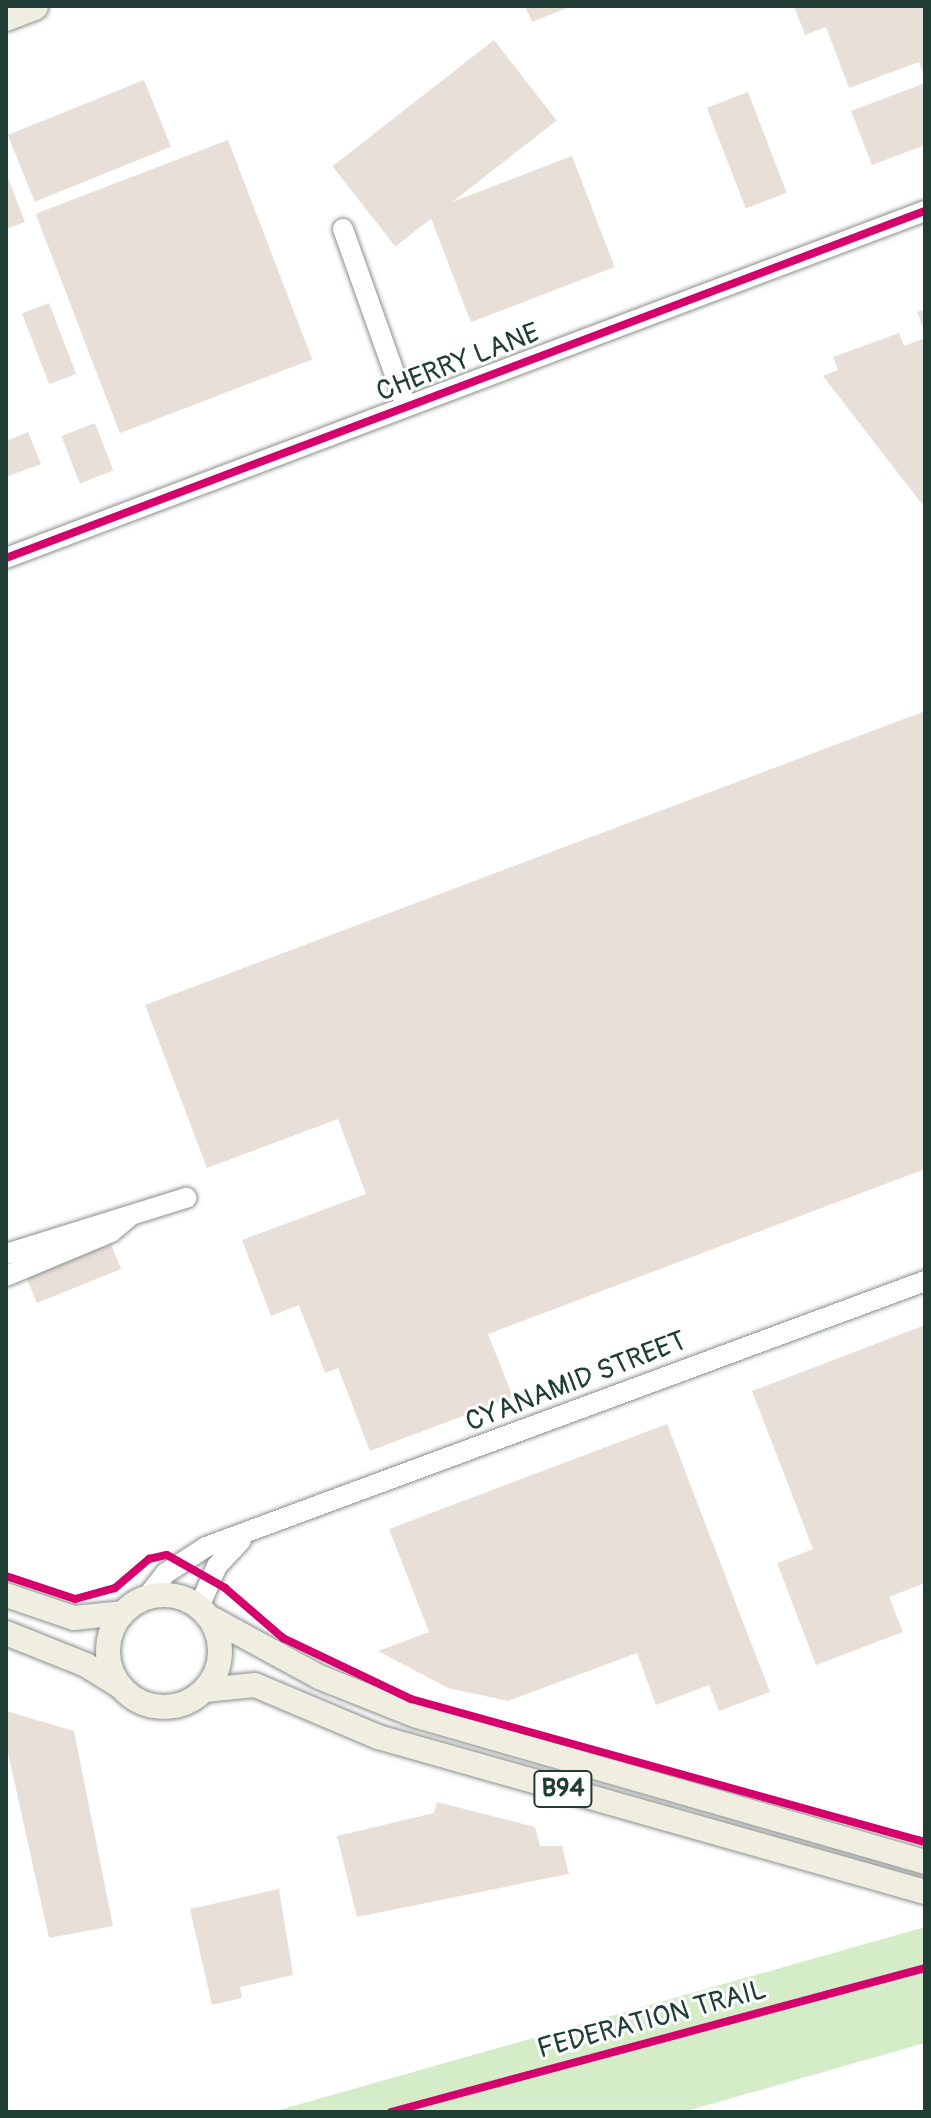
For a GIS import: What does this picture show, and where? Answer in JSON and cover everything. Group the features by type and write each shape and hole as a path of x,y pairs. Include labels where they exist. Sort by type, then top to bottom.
{"highway":[{"path":"6,17 34,6"}],"main road":[{"path":"6,1595 74,1618 122,1613 147,1597"},
{"name":"B94","path":"147,1597 174,1596 319,1677 417,1716 925,1862"},
{"path":"204,1612 220,1646 205,1690"},
{"path":"121,1688 108,1658 122,1613"},
{"name":"B94","path":"6,1633 86,1665 121,1688 162,1708 205,1690 255,1685 378,1737 925,1892"}],"street":[{"name":"CHERRY LANE","path":"6,558 925,211"},
{"path":"343,229 406,406"},
{"path":"6,1254 104,1218 129,1217 186,1198"},
{"path":"6,1276 111,1232 129,1217"},
{"name":"CYANAMID STREET","path":"147,1597 185,1558 925,1281"},
{"name":"CYANAMID STREET","path":"204,1612 217,1566 247,1535"}],"green space":[{"path":"925,1927 925,2043 683,2112 272,2112"}],"building":[{"path":"525,6 572,6 532,22"},
{"path":"794,6 925,6 925,78 919,62 849,88 826,27 805,35"},
{"path":"494,40 557,120 395,247 332,166"},
{"path":"144,80 171,147 35,202 8,135"},
{"path":"925,83 925,145 872,165 851,111"},
{"path":"748,92 787,193 746,209 707,108"},
{"path":"228,140 312,359 120,433 36,214"},
{"path":"572,156 615,267 471,322 428,211"},
{"path":"6,173 25,222 6,229"},
{"path":"49,303 76,374 49,384 22,313"},
{"path":"925,309 925,333 917,312"},
{"path":"899,333 904,346 925,338 925,508 823,376 838,370 833,357"},
{"path":"95,423 113,471 80,484 61,436"},
{"path":"28,432 41,464 6,477 6,433 9,440"},
{"path":"925,711 925,1169 488,1334 513,1397 370,1451 338,1368 325,1373 299,1305 271,1316 242,1240 366,1194 338,1119 207,1168 145,1005"},
{"path":"111,1244 121,1269 37,1303 27,1278"},
{"path":"925,1325 925,1583 889,1597 903,1632 816,1665 777,1563 813,1549 752,1391"},
{"path":"667,1424 770,1692 719,1711 709,1685 656,1705 637,1653 508,1701 448,1688 378,1651 429,1632 389,1529"},
{"path":"6,1711 74,1731 113,1926 49,1938 6,1744"},
{"path":"437,1802 535,1827 540,1846 562,1846 569,1874 357,1917 337,1836 434,1813"},
{"path":"279,1889 293,1975 240,1987 242,1998 212,2005 190,1909"}],"cycle path":[{"path":"6,558 925,211"},
{"path":"6,1576 75,1599 115,1588 149,1559 167,1555 225,1588 283,1638 411,1699 925,1842"},
{"name":"FEDERATION TRAIL","path":"391,2112 925,1968"}]}
